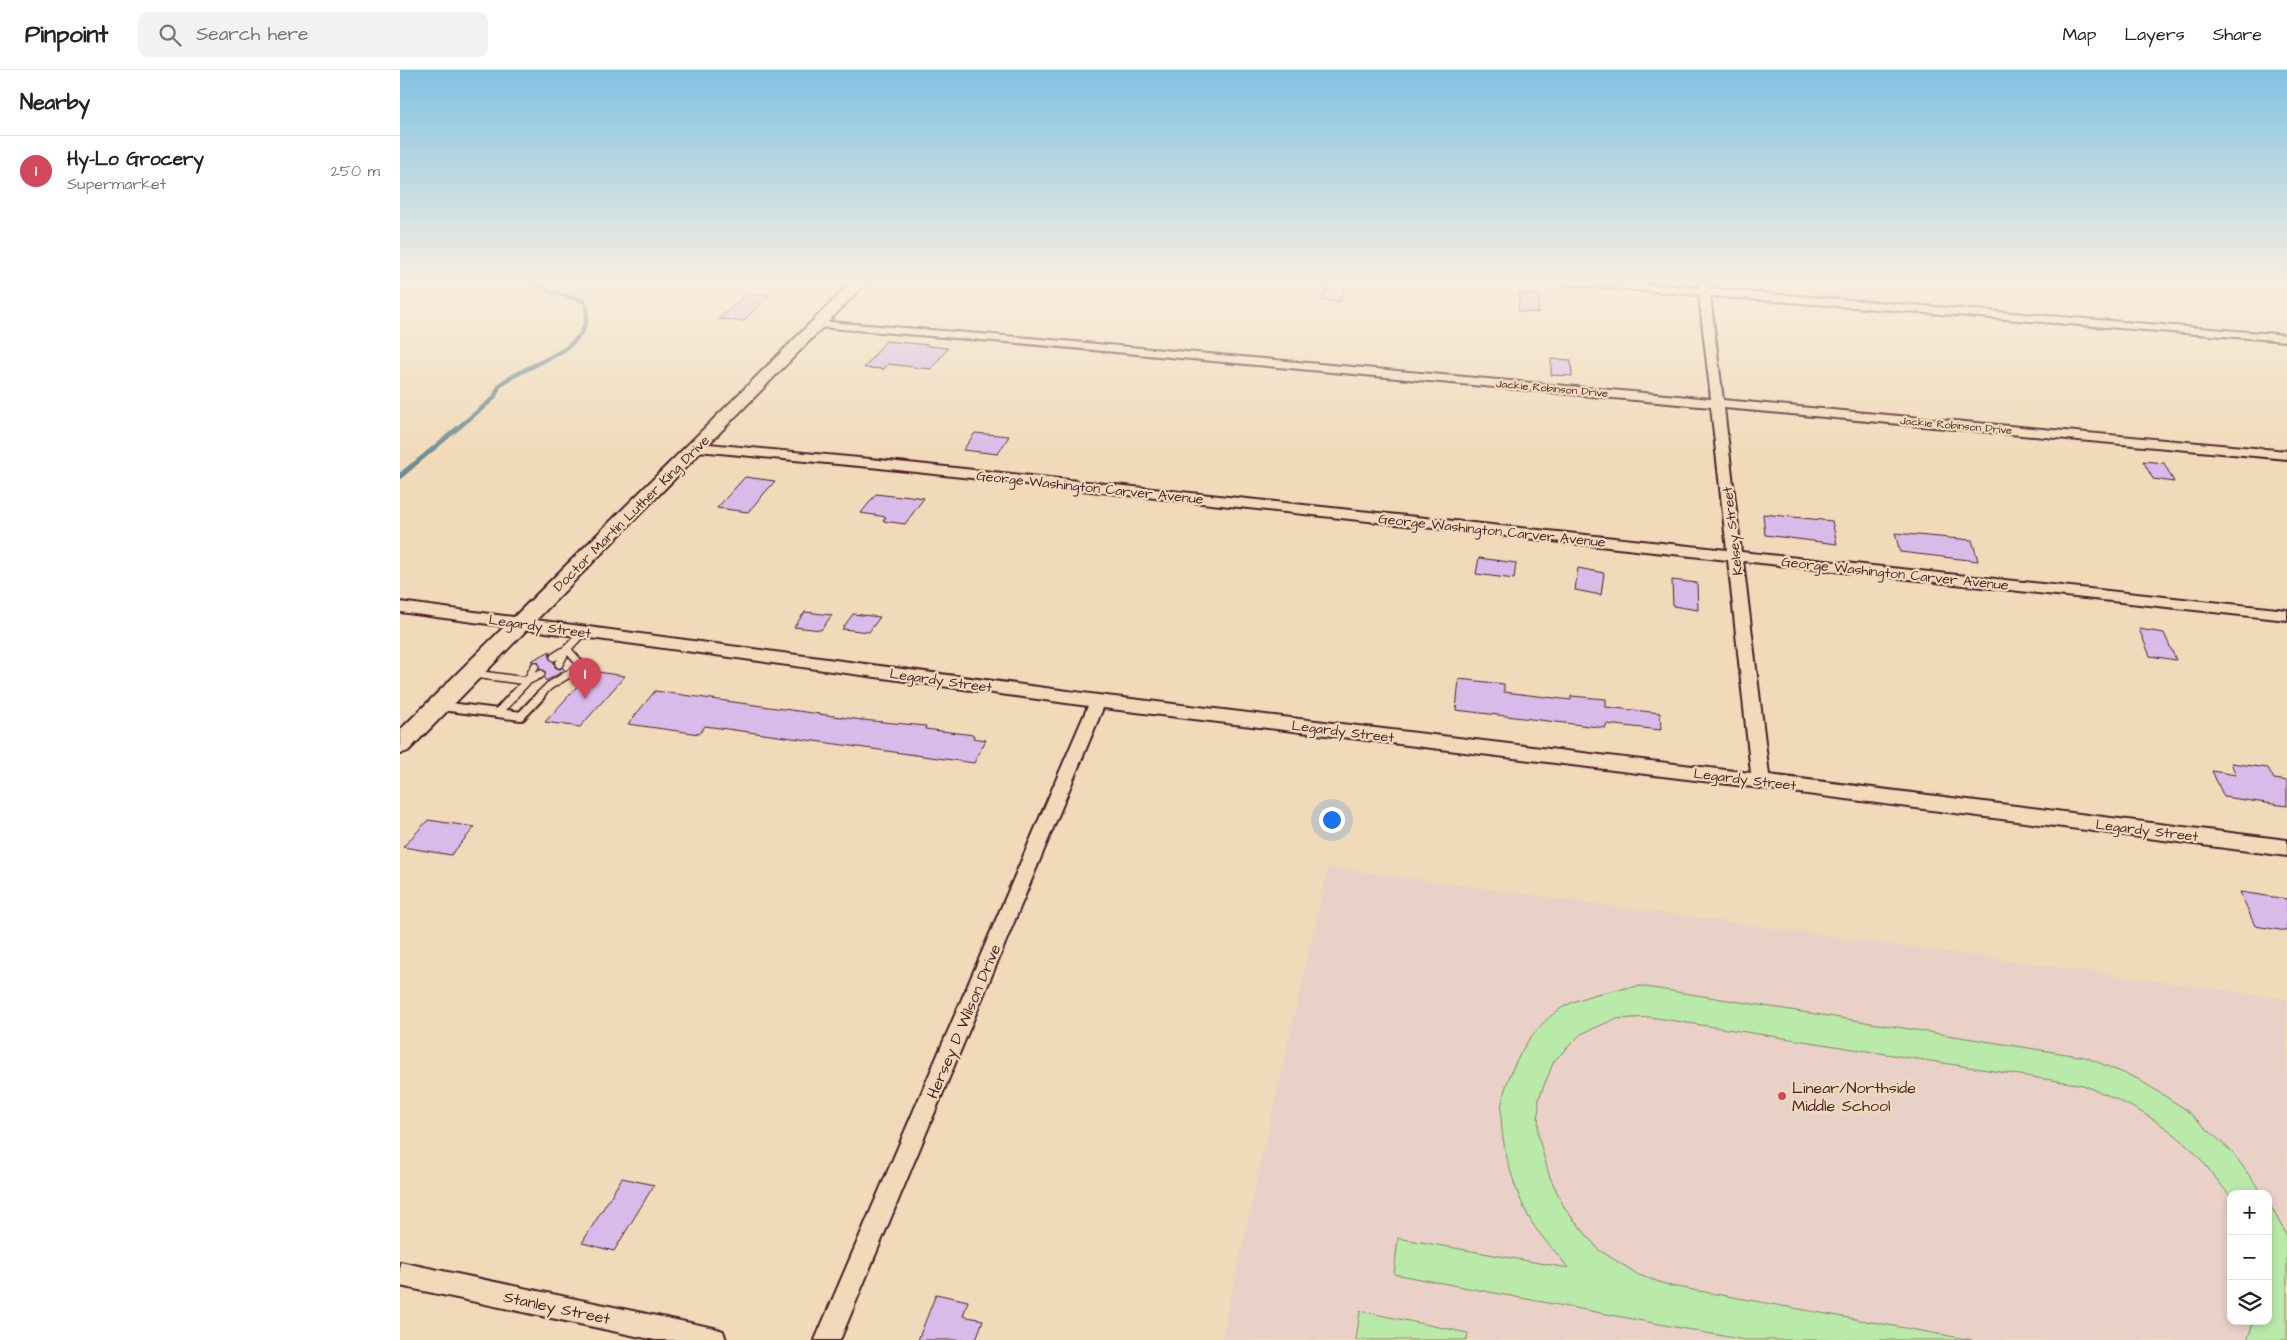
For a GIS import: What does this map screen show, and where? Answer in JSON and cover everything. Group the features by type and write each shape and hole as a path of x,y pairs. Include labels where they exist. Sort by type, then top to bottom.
{"main road":[{"name":"Doctor Martin Luther King Drive","path":"400,745 698,447 801,340"}],"street":[{"name":"Jackie Robinson Drive","path":"1020,340 2287,455"},
{"name":"Kelsey Street","path":"1709,340 1761,781"},
{"name":"George Washington Carver Avenue","path":"698,447 880,464 2287,615"},
{"name":"Legardy Street","path":"400,607 1098,701 1761,781 2287,848"},
{"name":"Hersey D Wilson Drive","path":"827,1340 1098,701"},
{"name":"Stanley Street","path":"400,1274 714,1340"}],"lane":[{"path":"554,657 567,648 583,632"},
{"path":"559,664 567,648"},
{"path":"440,705 522,716 549,686 582,666 567,648"},
{"path":"498,713 527,681 535,666"},
{"path":"470,674 527,681 541,674"}],"shaded area":[{"name":"Linear/Northside Middle School","path":"1328,867 2287,999 2287,1340 1221,1340"}],"green space":[{"path":"1640,986 2085,1057 2138,1079 2185,1109 2232,1152 2260,1190 2227,1190 2227,1192 2197,1155 2172,1132 2129,1105 2083,1085 1650,1017 1615,1019 1581,1034 1554,1061 1539,1098 1538,1135 1549,1175 1565,1209 1599,1250 1639,1275 1671,1286 1972,1340 1744,1340 1394,1274 1398,1238 1568,1268 1535,1227 1518,1194 1504,1143 1501,1111 1503,1097 1518,1059 1530,1038 1545,1021 1563,1007 1610,991"},
{"path":"2272,1208 2287,1236 2287,1340 2247,1340 2253,1325 2272,1325"},
{"path":"1360,1311 1468,1333 1467,1340 1356,1340"}],"building":[{"path":"886,341 948,348 931,369 888,364 884,369 864,368"},
{"path":"1551,359 1571,360 1572,376 1551,375"},
{"path":"975,433 1009,436 998,454 963,450"},
{"path":"2143,461 2164,463 2174,482 2153,479"},
{"path":"745,477 775,481 748,512 717,508"},
{"path":"876,494 924,498 905,524 883,521 886,517 861,513"},
{"path":"1763,514 1832,521 1837,544 1765,535"},
{"path":"1895,533 1972,540 1978,561 1900,552"},
{"path":"1479,558 1516,563 1514,579 1476,574"},
{"path":"1578,568 1604,573 1601,595 1575,590"},
{"path":"1672,580 1697,583 1698,610 1673,606"},
{"path":"805,612 832,615 821,630 794,627"},
{"path":"853,614 880,617 869,632 842,629"},
{"path":"2139,629 2164,633 2176,660 2150,656"},
{"path":"550,651 549,658 554,662 555,667 565,670 546,681 544,678 545,671 539,669 538,662 531,661"},
{"path":"591,671 625,676 580,727 545,722"},
{"path":"1459,679 1504,684 1504,692 1571,700 1571,696 1606,699 1606,707 1660,713 1661,730 1606,724 1606,728 1456,710"},
{"path":"655,691 862,720 926,726 925,729 974,735 973,738 986,740 974,763 705,726 699,734 628,724"},
{"path":"2231,763 2268,768 2274,779 2287,781 2287,806 2224,797 2212,771 2236,775"},
{"path":"428,820 475,827 451,855 403,847"},
{"path":"2240,892 2287,899 2287,931 2255,926"},
{"path":"622,1178 654,1185 614,1251 582,1243"},
{"path":"936,1294 968,1301 963,1316 983,1320 976,1340 918,1340"}],"waterway":[{"path":"411,467 494,398 501,384 544,361 575,340"},
{"path":"400,476 412,466"}],"place":[{"name":"Hy-Lo Grocery","path":"585,699"},
{"name":"Linear/Northside Middle School","path":"1782,1096"}]}
